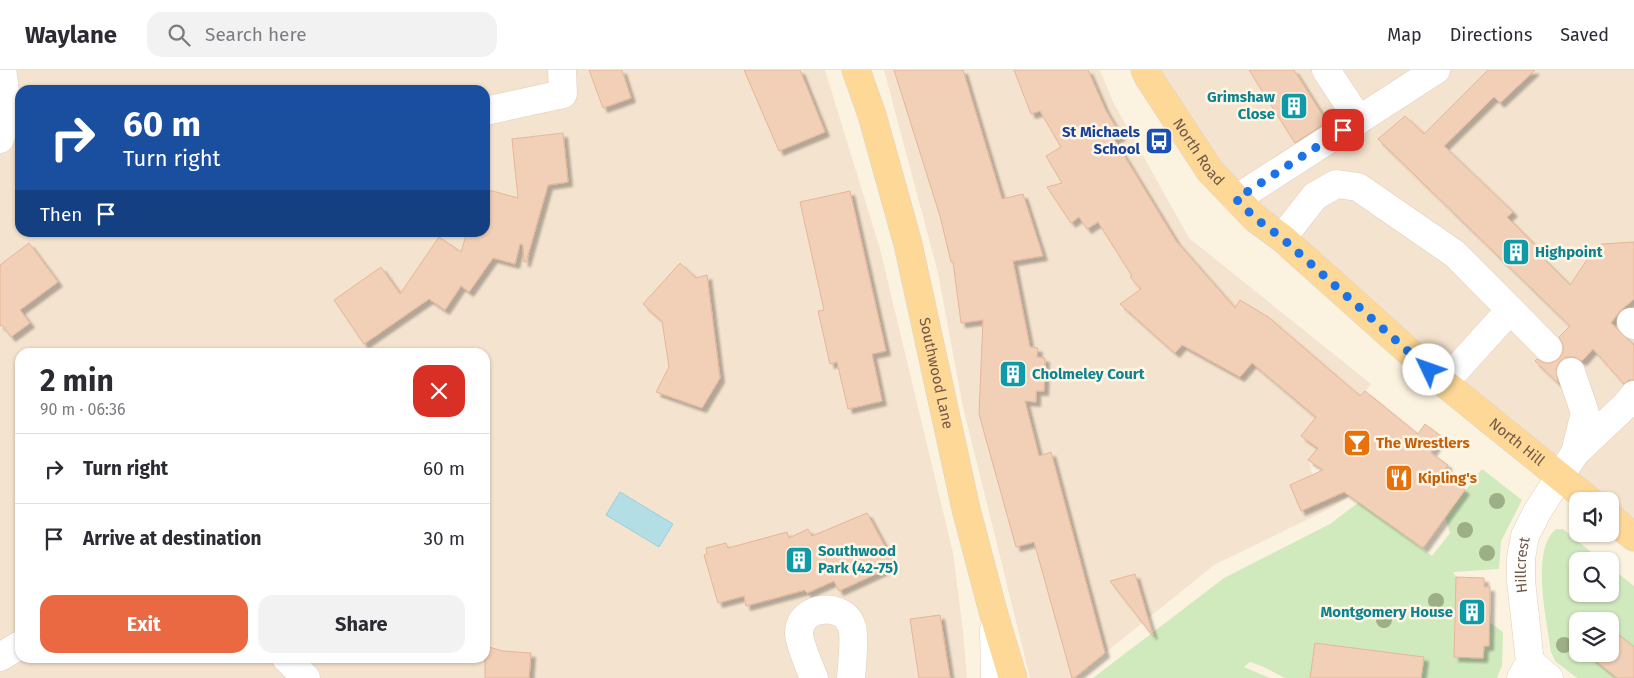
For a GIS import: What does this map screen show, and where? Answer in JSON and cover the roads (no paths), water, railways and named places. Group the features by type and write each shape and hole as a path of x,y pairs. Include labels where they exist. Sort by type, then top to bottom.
{"main road":[{"name":"Southwood Lane","path":"856,70 872,115 908,244 966,509 994,615 1014,678"},
{"name":"North Road","path":"1145,70 1210,171 1236,199 1255,218 1282,238 1444,383"},
{"name":"North Hill","path":"1444,383 1578,492"},
{"path":"1619,525 1634,537"}],"street":[{"path":"0,139 3,131 6,91 2,70"},
{"path":"490,110 563,94 562,70"},
{"path":"1326,70 1359,120"},
{"path":"1236,199 1432,71"},
{"path":"1282,238 1315,196 1336,184 1358,187 1455,254 1548,348"},
{"path":"1444,383 1510,310"},
{"path":"1570,372 1585,413 1575,453"},
{"path":"1575,453 1626,405 1634,395"},
{"name":"Hillcrest","path":"1533,673 1521,581 1521,558 1525,536 1536,512 1575,453"},
{"path":"814,678 799,634 801,623 811,612 825,609 838,611 846,617 852,628 851,678"},
{"path":"994,615 995,678"},
{"path":"0,657 15,648"},
{"path":"291,663 306,678"}],"water":[{"path":"620,492 673,524 659,547 606,515"}],"place":[{"name":"Grimshaw Close","path":"1294,106"},
{"name":"St Michaels School","path":"1159,141"},
{"name":"Highpoint","path":"1516,252"},
{"name":"Cholmeley Court","path":"1013,374"},
{"name":"The Wrestlers","path":"1357,443"},
{"name":"Kipling's","path":"1399,478"},
{"name":"Southwood Park (42-75)","path":"799,560"},
{"name":"Montgomery House","path":"1472,612"}]}
